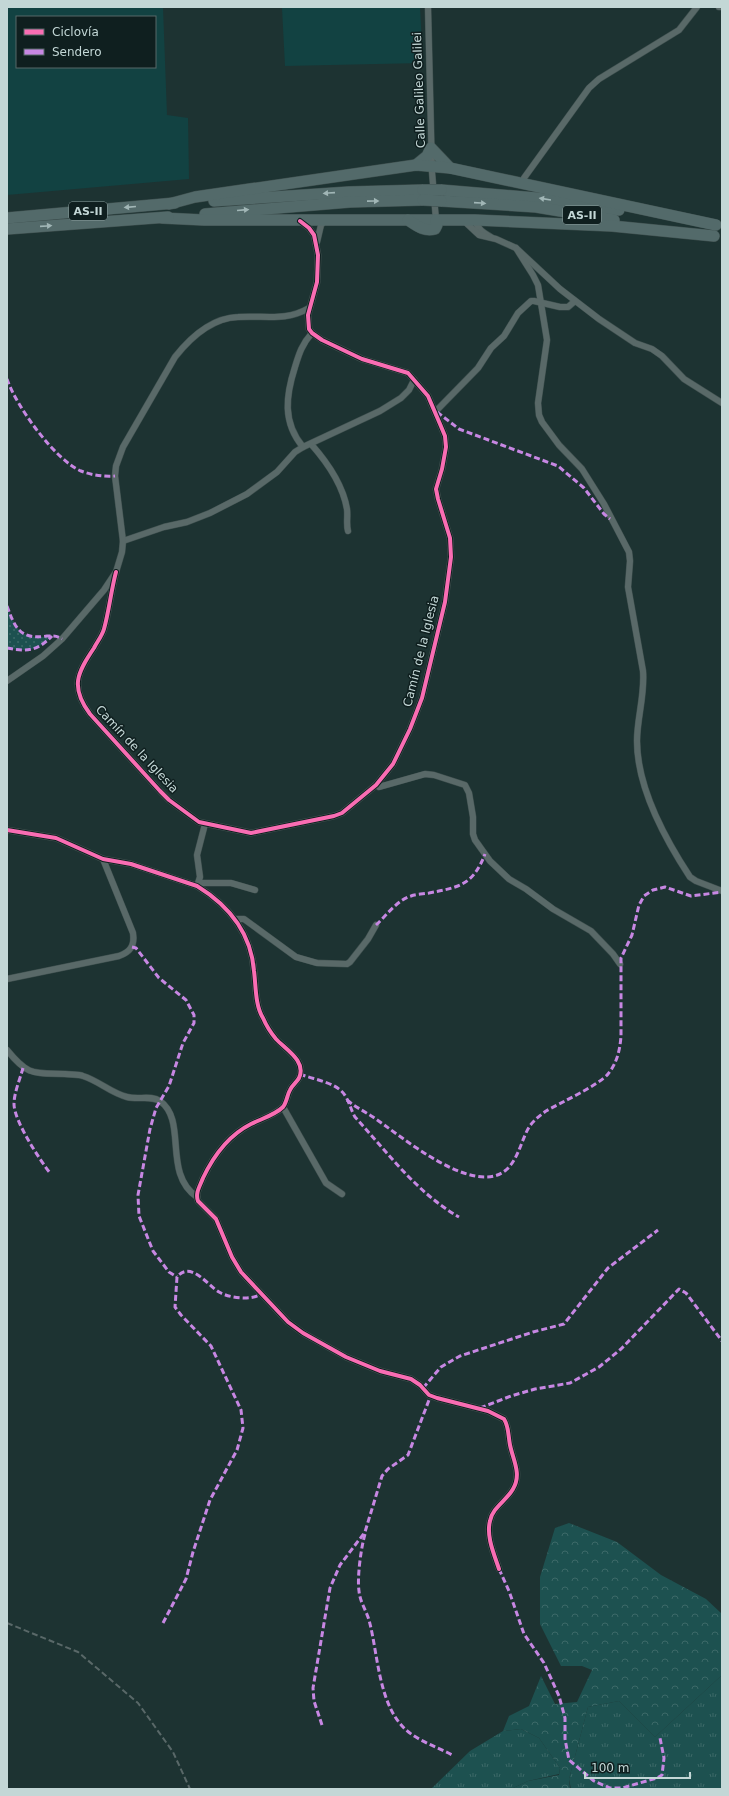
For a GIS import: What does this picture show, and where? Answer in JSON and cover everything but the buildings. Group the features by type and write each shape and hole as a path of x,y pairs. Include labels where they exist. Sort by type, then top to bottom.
{"highway":[{"path":"416,165 427,156 431,148 450,168"},
{"path":"169,204 195,197 416,165 432,169 450,168 523,182 719,228"},
{"name":"AS-II","path":"7,218 169,204 349,192 537,198 719,228"},
{"name":"AS-II","path":"7,230 423,195"},
{"path":"162,218 319,222 352,219 408,220 417,227 428,231 435,229 437,225 436,220 719,228"}],"street":[{"name":"Calle Galileo Galilei","path":"428,7 431,148 436,220"},
{"path":"523,182 524,178 589,88 599,79 679,30 697,7"},
{"path":"462,220 479,235 516,248 560,290 617,332 662,356 684,379 722,403"},
{"path":"475,220 476,225 482,231 496,240"},
{"path":"316,243 321,225 319,222"},
{"path":"302,447 292,430 288,413 287,398 289,386 302,346 312,334 309,329 308,322 309,308 317,282 319,266 316,243 319,222"},
{"path":"516,248 534,274 538,285 547,340 538,403 539,415 542,422 559,445 582,469 604,504 610,519 628,552 630,561 628,587 643,671 644,685 637,743 640,764 652,808 664,833 690,877 696,881 722,891"},
{"path":"436,411 478,368 491,348 504,336 518,313 531,301 560,307 568,307 575,301"},
{"path":"7,681 43,656 62,639 104,590 116,572 122,552 123,541 115,476 119,456 181,349 199,333 228,318 284,318 298,315 309,308"},
{"name":"Camín de la Iglesia","path":"116,572 104,630 80,669 78,677 79,695 90,714 160,791 195,820 205,824 251,833 334,816 342,813 376,785 393,764 410,729 422,698 445,602 451,547 436,489 442,470 446,447 445,436 436,411 428,396 414,380 402,370 362,359 312,334"},
{"path":"123,541 164,527 188,522 210,513 247,494 277,472 295,452 302,447 380,411 401,398 409,390 414,380"},
{"path":"311,444 333,474 343,497 347,510 348,531"},
{"path":"376,785 379,787 399,783 425,774 434,775 465,785 468,788 470,799 473,818 473,834 475,840 490,861 509,879 526,889 553,909 591,931 613,954 620,964"},
{"path":"198,885 200,877 197,855 205,824"},
{"path":"7,830 56,838 103,859 131,864 198,885 231,883 255,890"},
{"path":"7,979 118,956 130,950 134,942 133,933 103,859"},
{"path":"197,1197 210,1164 229,1141 249,1125 283,1107 293,1084 299,1078 300,1070 294,1056 276,1039 262,1017 257,1000 254,963 242,929 236,919 198,885"},
{"path":"236,919 244,919 288,953 307,961 317,963 347,964 368,939 376,925"},
{"path":"7,1050 19,1064 28,1071 51,1074 81,1075 126,1096 152,1098 161,1101 169,1112 176,1149 177,1166 181,1181 191,1193 197,1197 200,1204 216,1219 232,1258 241,1272 276,1310 303,1333 359,1364 411,1379 420,1385 429,1395 497,1414 504,1418 509,1430 509,1443 517,1466 517,1480 513,1489 495,1511 489,1522 493,1552 499,1568"},
{"path":"283,1107 326,1184 342,1194"}],"shaded area":[{"path":"7,7 163,7 167,115 188,118 189,179 7,195"},
{"path":"247,7 420,7 423,63 285,66 282,8"}],"green space":[{"path":"7,606 14,623 22,633 34,637 52,636 42,645 32,649 21,650 7,648"},
{"path":"569,1523 617,1542 661,1575 706,1599 722,1614 722,1675 655,1737 619,1701 588,1707 569,1779 570,1789 511,1789 528,1781 559,1775 560,1768 539,1738 521,1729 503,1731 509,1716 529,1706 541,1676 555,1704 577,1702 592,1670 582,1666 561,1666 540,1624 540,1577 555,1528"},
{"path":"722,1675 722,1789 571,1789 569,1779 588,1707 619,1701 655,1737"},
{"path":"521,1729 539,1738 560,1768 559,1774 528,1781 511,1789 431,1789 470,1751 503,1731"}],"railway":[{"path":"7,1623 78,1652 138,1703 173,1752 190,1789"}],"marked path":[{"path":"7,379 28,417 60,456 71,465 89,474 115,476"},
{"path":"437,412 459,429 558,466 584,488 604,514 610,519"},
{"path":"7,606 13,621 20,631 30,636 54,636 62,639"},
{"path":"7,648 21,650 32,649 42,645 52,636"},
{"path":"376,925 396,905 406,898 449,889 464,883 476,872 485,854"},
{"path":"347,1100 418,1149 437,1161 457,1170 475,1176 492,1176 506,1170 516,1157 528,1129 534,1120 546,1111 579,1094 596,1083 608,1074 614,1065 619,1051 621,1036 621,958 632,935 639,905 644,896 653,890 665,887 691,896 722,892"},
{"path":"132,947 136,948 159,978 186,1000 194,1015 194,1023 183,1043 169,1086 156,1108 150,1129 138,1195 139,1216 153,1251 169,1272 177,1277"},
{"path":"23,1068 15,1095 15,1111 28,1140 50,1173"},
{"path":"300,1074 325,1082 342,1092 355,1117 403,1171 430,1196 459,1217"},
{"path":"423,1388 441,1367 460,1356 533,1332 564,1324 608,1268 658,1230"},
{"path":"163,1623 186,1579 210,1500 237,1450 243,1428 241,1410 211,1346 175,1307 177,1277 188,1271 194,1273 219,1292 234,1297 246,1298 261,1294"},
{"path":"480,1408 511,1396 535,1389 570,1383 599,1367 621,1349 679,1289 686,1293 722,1341"},
{"path":"322,1725 314,1701 313,1688 330,1588 340,1565 365,1532 382,1476 388,1469 408,1455 429,1400 429,1395"},
{"path":"365,1534 360,1562 359,1591 369,1620 380,1677 389,1705 395,1717 409,1733 454,1756"},
{"path":"499,1569 509,1591 524,1634 544,1663 559,1696 565,1718 565,1739 569,1760 594,1781 610,1788 622,1788 657,1778 662,1775 664,1758 660,1738"}],"cycle path":[{"path":"116,572 103,632 83,665 80,673 78,680 80,696 90,714 160,791 169,800 199,822 251,833 334,816 342,813 376,785 393,764 410,729 422,698 445,602 451,557 450,538 436,489 442,469 446,447 445,436 428,396 408,373 362,359 322,340 309,329 308,315 317,282 318,255 314,235 309,228 300,221"},
{"path":"7,830 56,838 103,859 131,864 197,886 219,902 236,921 243,932 252,957 257,1001 260,1013 274,1037 298,1061 301,1072 280,1110 243,1129 222,1147 203,1178 197,1192 198,1201 216,1219 232,1257 241,1272 288,1322 303,1333 346,1357 380,1371 411,1379 420,1385 429,1395 488,1411 504,1419 508,1428 517,1478 513,1489 491,1516 490,1521 490,1539 499,1569"}]}
